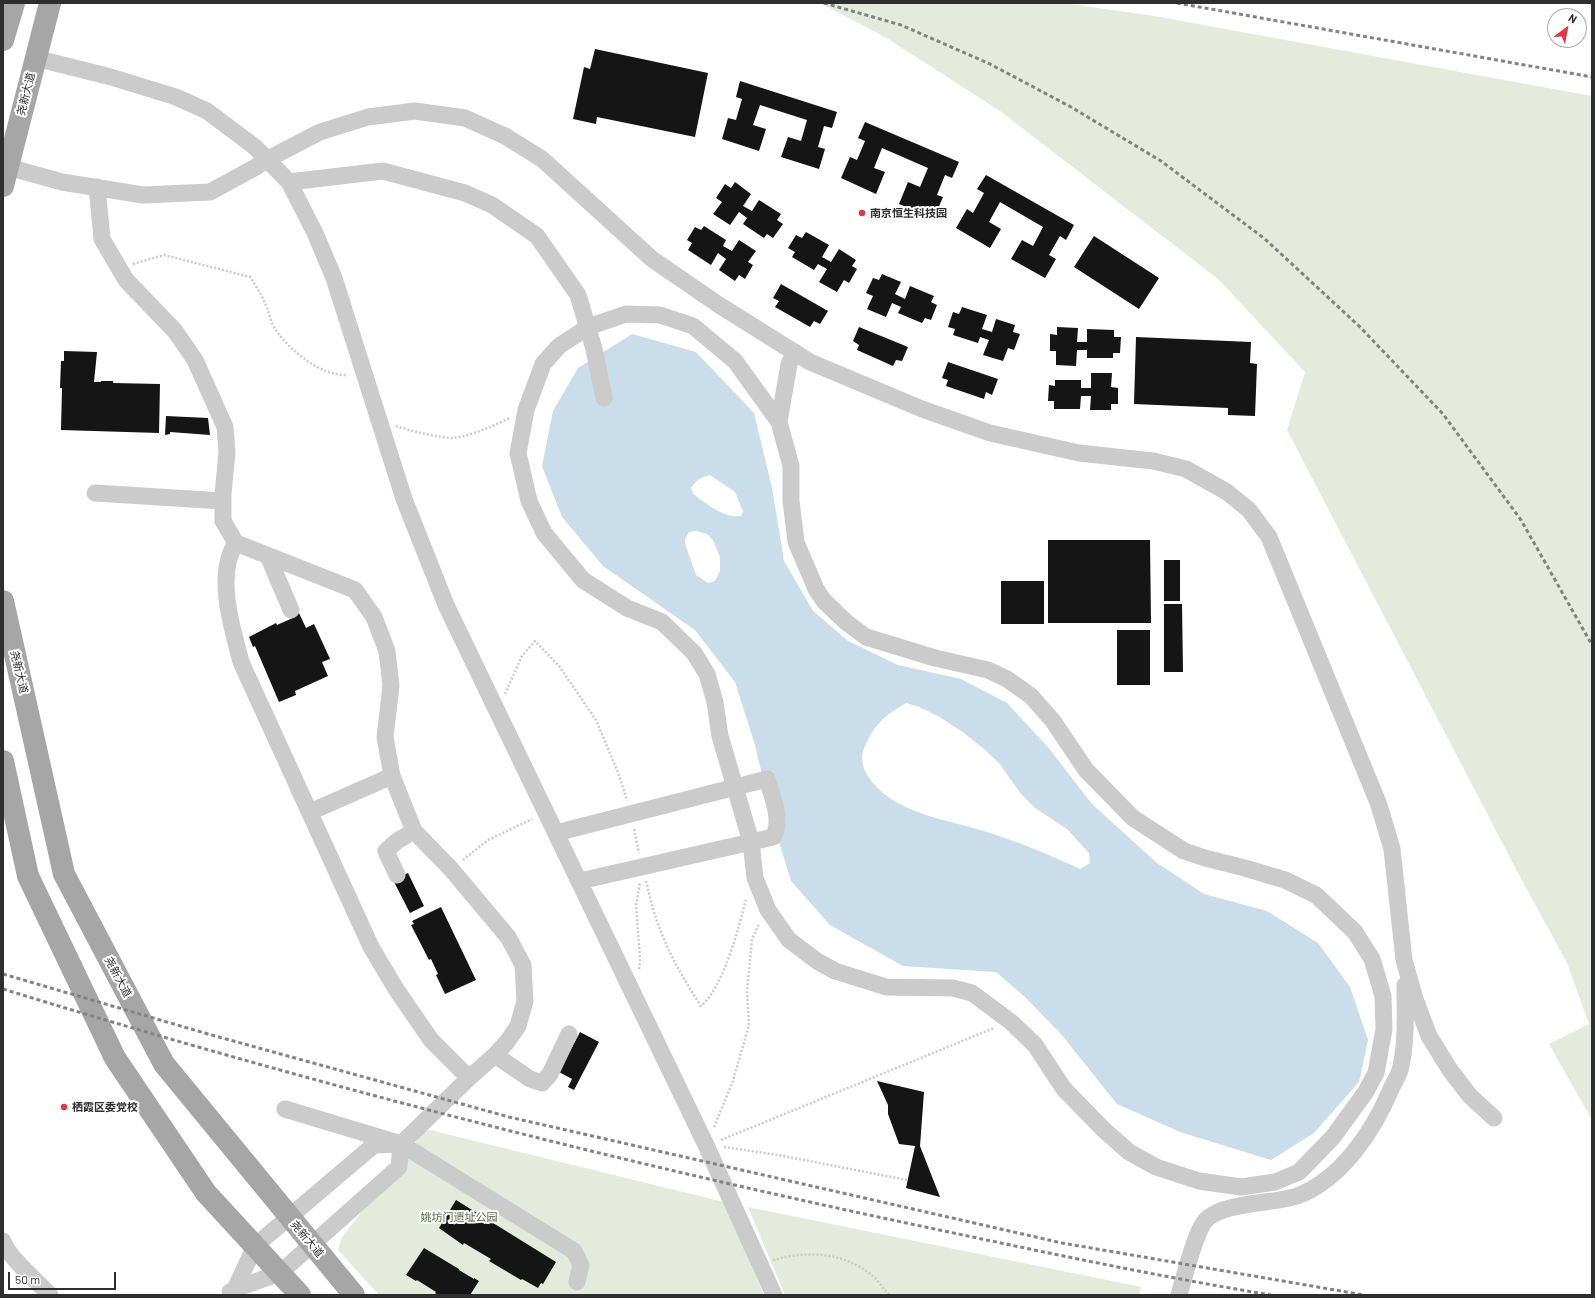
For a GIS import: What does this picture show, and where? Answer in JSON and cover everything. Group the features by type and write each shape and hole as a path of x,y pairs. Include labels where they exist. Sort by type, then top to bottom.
{"main road":[{"path":"3,40 14,3"},
{"name":"尧新大道","path":"5,176 49,7"},
{"name":"尧新大道","path":"3,601 64,874 164,1064 354,1295"},
{"path":"3,761 28,876 115,1058 206,1193 300,1295"}],"lane":[{"path":"35,58 111,77 176,97 207,111 255,147 289,182 315,233 334,278 377,418 404,499 446,605 706,1145 774,1295"},
{"path":"5,176 62,182 143,195 210,192 266,160 320,132 368,117 415,111 465,118 505,136 542,159 652,259 719,305 810,362 922,409 990,433 1079,453 1153,462 1186,469 1227,492 1249,510 1269,537 1379,804 1392,849 1404,960 1406,1032 1399,1070 1384,1107 1365,1139 1338,1170 1314,1188 1297,1196 1220,1210 1205,1220 1199,1230 1179,1295"},
{"path":"289,182 383,171 465,193 492,205 537,236 578,295 594,349 604,398"},
{"path":"96,187 102,239 126,280 175,331 195,360 225,427 227,452 223,521 236,543 355,590 374,617 387,651 388,658 390,686 385,737 392,776 414,831 451,869 508,937 523,965 525,1001 518,1026 507,1042 400,1144 374,1145 290,1218 255,1246 231,1292"},
{"path":"626,314 660,315 693,326 735,361 779,422 791,466 791,502 796,542 816,589 824,601 846,622 866,637 935,658 988,670 1007,679 1031,696 1053,722 1086,770 1133,818 1184,851 1285,880 1316,895 1356,932 1372,959 1383,996 1384,1030 1376,1073 1365,1093 1333,1137 1299,1172 1275,1182 1241,1187 1199,1181 1156,1167 1129,1152 1104,1130 1064,1089 1035,1045 1011,1022 972,993 952,988 886,987 835,971 817,961 789,940 768,910 755,878 751,842 720,736 715,702 707,674 694,653 662,622 627,608 583,580 544,533 529,501 518,453 526,410 543,364 560,346 588,327 626,314"},
{"path":"779,422 789,364 795,352"},
{"path":"95,494 223,501"},
{"path":"236,543 230,552 225,580 232,627 240,662 371,947 393,983 432,1040 469,1078"},
{"path":"268,556 291,610"},
{"path":"310,812 392,776"},
{"path":"556,833 767,780 777,817 776,832 773,837 580,881"},
{"path":"398,875 386,851 397,841 414,831"},
{"path":"1404,960 1415,999 1429,1036 1450,1070 1470,1096 1494,1118"},
{"path":"495,1055 530,1079 542,1083 550,1074 569,1034"},
{"path":"285,1109 400,1144 574,1251 581,1265 577,1282"},
{"path":"231,1292 280,1273 312,1245 399,1167 400,1144"},
{"path":"3,1241 5,1247 22,1267 50,1295"}],"path":[{"path":"119,268 164,255 250,277 264,299 276,331 291,348 322,369 338,376 364,374"},
{"path":"377,418 407,430 453,438 484,430 526,410"},
{"path":"498,713 510,681 522,656 535,641 559,666 596,720 619,775 631,814 642,867 655,915 670,952 683,978 701,1006 709,1000 726,965 738,931 747,892"},
{"path":"451,869 488,840 546,812"},
{"path":"638,972 640,959 636,905 642,867"},
{"path":"706,1145 733,1081 749,1025 747,992 752,938 764,912 768,910"},
{"path":"706,1145 742,1132 886,1071 1011,1022"},
{"path":"706,1145 778,1155 907,1180"},
{"path":"759,1263 805,1255 836,1256 855,1264 876,1278 889,1295"}],"green space":[{"path":"820,3 1064,3 1154,16 1592,96 1592,1120 1549,1044 1589,1024 1567,963 1517,871 1287,430 1305,372 1218,279 1000,111 885,37"},
{"name":"姚坊门遗址公园","path":"426,1129 724,1202 764,1295 379,1295 338,1250 342,1237"},
{"path":"748,1207 1141,1287 1139,1295 785,1295"}],"water":[{"path":"632,334 696,352 754,413 772,488 784,561 813,611 848,641 898,665 961,679 1007,703 1047,746 1092,804 1157,863 1204,894 1267,911 1318,943 1350,987 1368,1040 1359,1082 1314,1133 1271,1160 1180,1132 1117,1104 1061,1034 1025,997 996,972 903,966 830,925 791,881 775,829 755,745 735,682 695,630 603,566 562,517 542,466 553,411 578,368","holes":["710,475 735,492 743,511 741,516 722,513 709,506 693,494 691,488 695,483 701,478","696,531 707,534 713,540 720,557 720,571 715,581 708,583 696,575 685,544 685,539 689,532","906,703 938,716 964,733 985,750 999,763 1021,794 1035,808 1067,829 1089,853 1090,863 1080,869 1011,840 938,819 905,807 891,799 878,788 867,775 862,757 863,750 872,732 881,721"]}],"building":[{"path":"595,49 708,73 695,137 597,117 596,124 573,119 584,67 590,69"},
{"path":"740,81 837,112 832,128 824,126 818,147 825,149 819,169 781,157 788,137 801,141 807,120 760,105 753,125 766,129 759,151 722,139 728,118 736,120 742,99 736,97"},
{"path":"865,122 959,162 952,178 945,175 937,195 943,197 934,218 899,204 908,182 920,187 928,168 882,148 874,168 885,172 876,194 841,178 850,157 857,160 865,141 858,138"},
{"path":"986,175 1074,225 1066,240 1060,236 1049,255 1056,259 1045,278 1011,259 1022,240 1033,246 1043,227 1000,202 989,222 1001,229 990,248 956,228 967,209 973,213 984,193 977,189"},
{"path":"735,182 751,194 743,206 752,211 759,200 781,214 777,220 783,224 773,238 767,234 764,238 743,224 747,218 739,212 730,225 713,214 722,202 716,198 725,184 731,188"},
{"path":"704,226 726,240 723,246 732,251 739,240 756,251 748,262 753,265 745,279 739,275 735,281 719,270 726,259 718,253 711,265 688,250 692,243 687,240 695,227 701,230"},
{"path":"806,232 829,245 822,257 831,262 839,249 856,260 852,266 857,269 849,283 844,280 837,292 819,282 827,269 818,264 814,270 792,257 795,252 788,248 796,235 802,238"},
{"path":"1094,236 1159,278 1139,309 1074,267"},
{"path":"882,274 901,282 895,294 905,299 910,286 934,296 931,302 937,305 931,320 925,318 922,323 898,313 901,307 892,303 886,317 867,309 873,296 866,293 873,278 879,280"},
{"path":"781,284 828,311 820,324 814,321 810,327 775,307 779,301 773,298"},
{"path":"962,307 987,315 982,329 992,332 996,319 1015,325 1013,332 1020,334 1014,350 1008,348 1003,361 983,355 989,340 980,337 978,343 953,335 955,329 948,327 953,312 959,314"},
{"path":"859,327 908,347 902,361 896,360 893,366 857,350 859,345 853,341"},
{"path":"1057,327 1078,328 1077,342 1087,342 1087,329 1114,330 1114,337 1121,337 1120,353 1113,353 1113,358 1087,358 1087,350 1077,350 1076,366 1056,365 1056,351 1050,351 1050,334 1057,335"},
{"path":"1136,337 1251,342 1250,363 1257,364 1255,416 1228,415 1228,408 1134,404"},
{"path":"64,351 97,352 94,382 113,381 113,383 160,384 159,433 61,430 61,361 64,361"},
{"path":"948,362 998,379 992,395 986,392 984,399 946,386 948,380 942,378"},
{"path":"1091,373 1112,373 1111,387 1118,388 1118,404 1111,404 1111,410 1090,410 1091,396 1081,396 1080,409 1054,409 1054,401 1048,401 1049,385 1055,386 1055,380 1081,380 1081,388 1091,388"},
{"path":"166,416 208,418 210,435 170,432 170,434 165,435"},
{"path":"1048,540 1150,540 1151,623 1048,623"},
{"path":"1164,560 1180,560 1180,601 1164,601"},
{"path":"1001,581 1044,581 1044,624 1001,624"},
{"path":"1164,604 1182,604 1183,672 1164,672"},
{"path":"299,613 306,628 314,624 330,659 322,662 328,676 295,691 296,695 279,702 255,646 253,647 249,637 276,623 277,625 295,617 294,615"},
{"path":"1117,630 1150,630 1150,685 1117,685"},
{"path":"408,873 424,906 410,913 393,880"},
{"path":"441,907 476,980 445,994 436,975 438,974 431,959 429,960 411,925 414,924 412,921"},
{"path":"580,1032 599,1042 574,1090 568,1087 572,1079 559,1072"},
{"path":"877,1081 924,1092 920,1146 940,1197 906,1188 915,1146 899,1144 888,1114 888,1105"},
{"path":"456,1200 556,1262 543,1284 541,1283 538,1288 522,1279 521,1280 489,1261 491,1259 464,1243 463,1245 439,1228"},
{"path":"424,1248 479,1281 470,1295 438,1295 435,1293 436,1292 417,1280 416,1281 406,1275"}],"railway":[{"path":"824,3 901,25 990,64 1071,107 1161,161 1265,239 1361,328 1443,414 1521,520 1592,645"},
{"path":"1177,3 1592,77"},
{"path":"3,974 208,1034 509,1117 1062,1243 1364,1295"},
{"path":"3,989 118,1024 348,1089 696,1176 813,1203 1057,1255 1271,1295"}],"place":[{"name":"南京恒生科技园","path":"862,213"},
{"name":"栖霞区委党校","path":"64,1107"}]}
